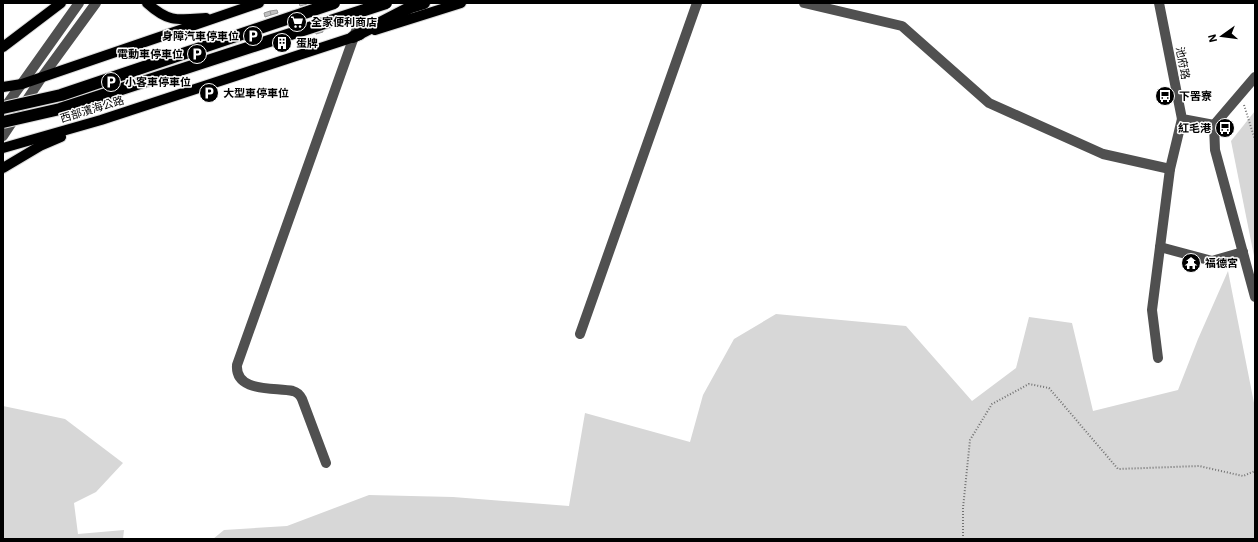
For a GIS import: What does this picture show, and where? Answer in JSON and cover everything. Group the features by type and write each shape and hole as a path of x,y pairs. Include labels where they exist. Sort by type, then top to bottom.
{"highway":[{"path":"3,109 61,95 334,3"},
{"path":"3,122 60,109 386,3"},
{"path":"354,37 411,7 424,3"}],"main road":[{"path":"3,47 61,3"},
{"path":"147,3 156,11 168,18 180,20 220,17"},
{"path":"3,87 22,84 259,3"},
{"name":"西部濱海公路","path":"3,148 101,120 461,3"},
{"path":"3,168 40,146 101,120"}],"street":[{"path":"3,109 79,3"},
{"path":"3,136 42,77 96,3"},
{"path":"326,463 302,399 298,393 257,386 241,380 236,371 239,357 366,3"},
{"path":"580,334 697,3"},
{"path":"804,3 902,26 988,103 1103,154 1170,169"},
{"name":"池府路","path":"1158,3 1182,119"},
{"path":"1255,77 1214,124 1214,150 1255,297"},
{"path":"1158,358 1152,310 1170,169 1182,119 1214,124"},
{"path":"1160,247 1212,261 1242,252"}],"path":[{"path":"1240,94 1255,140"},
{"path":"963,539 963,508 970,440 992,404 1029,384 1049,388 1118,469 1199,466 1243,476 1255,471"}],"shaded area":[{"path":"1255,111 1255,261 1231,141"},
{"path":"1228,271 1255,408 1255,539 213,539 224,530 287,526 369,495 453,497 569,506 585,413 690,442 703,395 734,339 776,314 906,326 972,401 1016,368 1029,317 1072,323 1093,411 1178,390 1198,339"},
{"path":"3,406 65,419 123,463 96,492 74,503 78,534 124,530 123,539 3,539"}],"building":[{"path":"299,3 306,3 307,4 300,6"},
{"name":"全家便利商店","path":"302,8 309,32 292,37 285,13"},
{"path":"277,10 278,13 271,15 270,11"},
{"path":"270,11 271,15 265,17 264,13"},
{"path":"322,28 323,32 316,34 315,30"},
{"name":"福德宮","path":"1197,258 1198,263 1186,267 1184,262"}],"place":[{"name":"全家便利商店","path":"297,22"},
{"name":"身障汽車停車位","path":"253,36"},
{"name":"蛋牌","path":"282,43"},
{"name":"電動車停車位","path":"197,54"},
{"name":"小客車停車位","path":"111,82"},
{"name":"大型車停車位","path":"209,93"},
{"name":"下罟寮","path":"1165,96"},
{"name":"紅毛港","path":"1225,128"},
{"name":"福德宮","path":"1191,263"}]}
